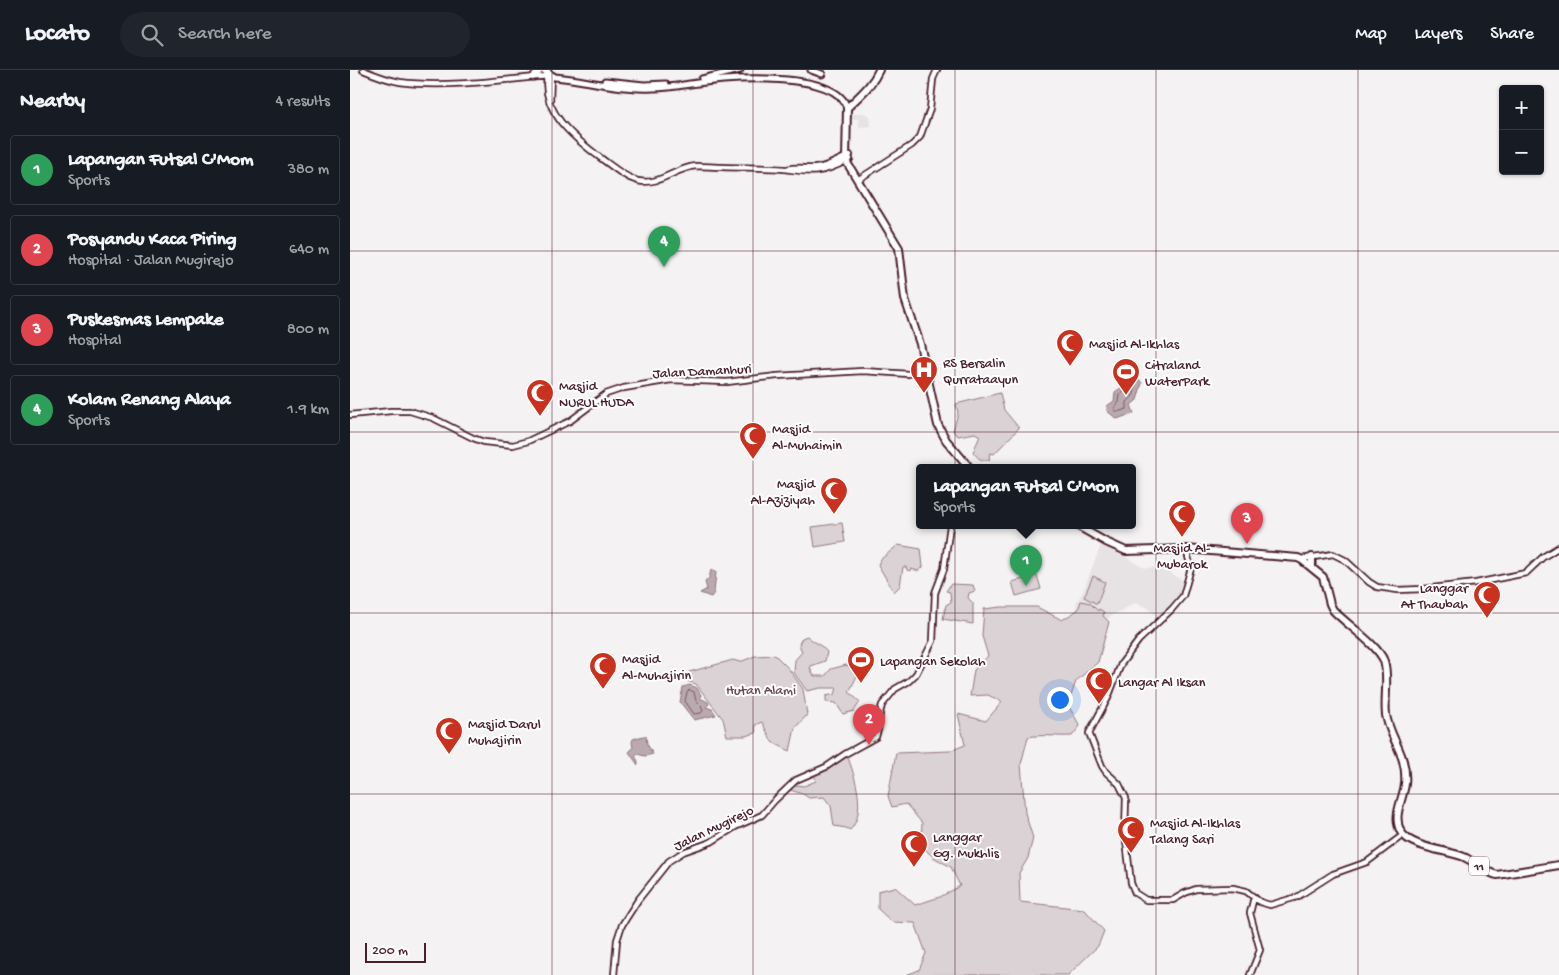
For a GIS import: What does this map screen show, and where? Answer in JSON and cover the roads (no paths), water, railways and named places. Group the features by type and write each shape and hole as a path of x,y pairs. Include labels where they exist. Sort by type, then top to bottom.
{"highway":[{"path":"879,70 868,88 849,106 848,158 850,165 901,244 906,267 906,297"},
{"path":"848,158 899,248 906,297 920,332 940,425 969,464"},
{"path":"1078,529 1104,544 1125,553 1186,551"},
{"path":"1083,529 1126,551 1186,551 1305,563 1321,574 1325,580 1334,610 1375,649 1384,663 1386,714 1400,748 1404,766 1405,783 1398,804 1399,827 1403,835"},
{"path":"1305,563 1312,557"},
{"name":"11","path":"1403,835 1424,846 1462,856 1490,873 1497,875 1559,865"}],"main road":[{"path":"660,86 740,70"},
{"path":"533,77 546,72 626,87 690,84 731,76 766,73"},
{"path":"810,72 825,77"},
{"path":"830,83 849,106"},
{"path":"844,92 849,106"}],"street":[{"path":"364,70 393,80 413,83 448,83 533,77"},
{"path":"859,179 920,138 930,109 933,78 937,70"},
{"path":"546,72 550,102 556,115 574,138 620,173 636,180 645,182 655,181 681,169 699,166 786,169 793,167 809,170 838,163 848,158"},
{"name":"Jalan Damanhuri","path":"350,415 391,411 410,412 433,418 484,442 513,445 528,441 570,421 606,394 624,388 671,380 727,382 777,376 863,371 909,374 927,366"},
{"name":"Jalan Mugirejo","path":"614,975 617,940 622,925 638,900 669,861 683,852 711,842 735,827 762,815 796,780 826,767 876,737 882,705 895,689 910,681 914,676 933,641 935,593 944,569 949,529"},
{"path":"1305,563 1312,557 1335,554 1377,587 1415,589 1476,583 1526,573 1543,557 1559,547"},
{"path":"1186,551 1191,568 1183,596 1172,610 1139,640 1121,664 1108,698 1090,728 1089,734 1102,766 1119,784 1126,798 1125,832 1131,883 1134,893 1144,900 1173,900 1185,892 1196,889 1233,888 1244,890 1260,902 1268,905 1297,897 1333,874 1367,862 1403,835"},
{"path":"1250,975 1260,950 1250,913 1254,897"}],"water":[{"name":"Citraland WaterPark","path":"1137,377 1142,383 1137,400 1131,405 1134,413 1117,419 1107,411 1107,406 1114,401 1115,392"},
{"path":"711,570 716,572 714,593 711,597 700,593 707,589 705,582 709,578"},
{"path":"690,685 697,688 701,695 700,698 709,704 706,707 712,709 716,715 694,720 680,702 683,687"},
{"path":"646,736 647,744 653,754 645,756 637,754 635,756 638,765 629,752 633,748 633,739"}],"place":[{"name":"Kolam Renang Alaya","path":"664,267"},
{"name":"Masjid Al-Ikhlas","path":"1070,367"},
{"name":"RS Bersalin Qurrataayun","path":"924,394"},
{"name":"Citraland WaterPark","path":"1126,396"},
{"name":"Masjid NURUL HUDA","path":"540,417"},
{"name":"Masjid Al-Muhaimin","path":"753,460"},
{"name":"Masjid Al-Aziziyah","path":"834,515"},
{"name":"Masjid Al- Mubarok","path":"1182,538"},
{"name":"Puskesmas Lempake","path":"1247,544"},
{"name":"Lapangan Futsal C'Mom","path":"1026,586"},
{"name":"Langgar At Thaubah","path":"1487,619"},
{"name":"Lapangan Sekolah","path":"861,684"},
{"name":"Masjid Al-Muhajirin","path":"603,690"},
{"name":"Langar Al Iksan","path":"1099,705"},
{"name":"Posyandu Kaca Piring","path":"869,745"},
{"name":"Masjid Darul Muhajirin","path":"449,755"},
{"name":"Masjid Al-Ikhlas Talang Sari","path":"1131,854"},
{"name":"Langgar Gg. Mukhlis","path":"914,868"}],"park label":[{"name":"Hutan Alami","path":"761,689"}]}
